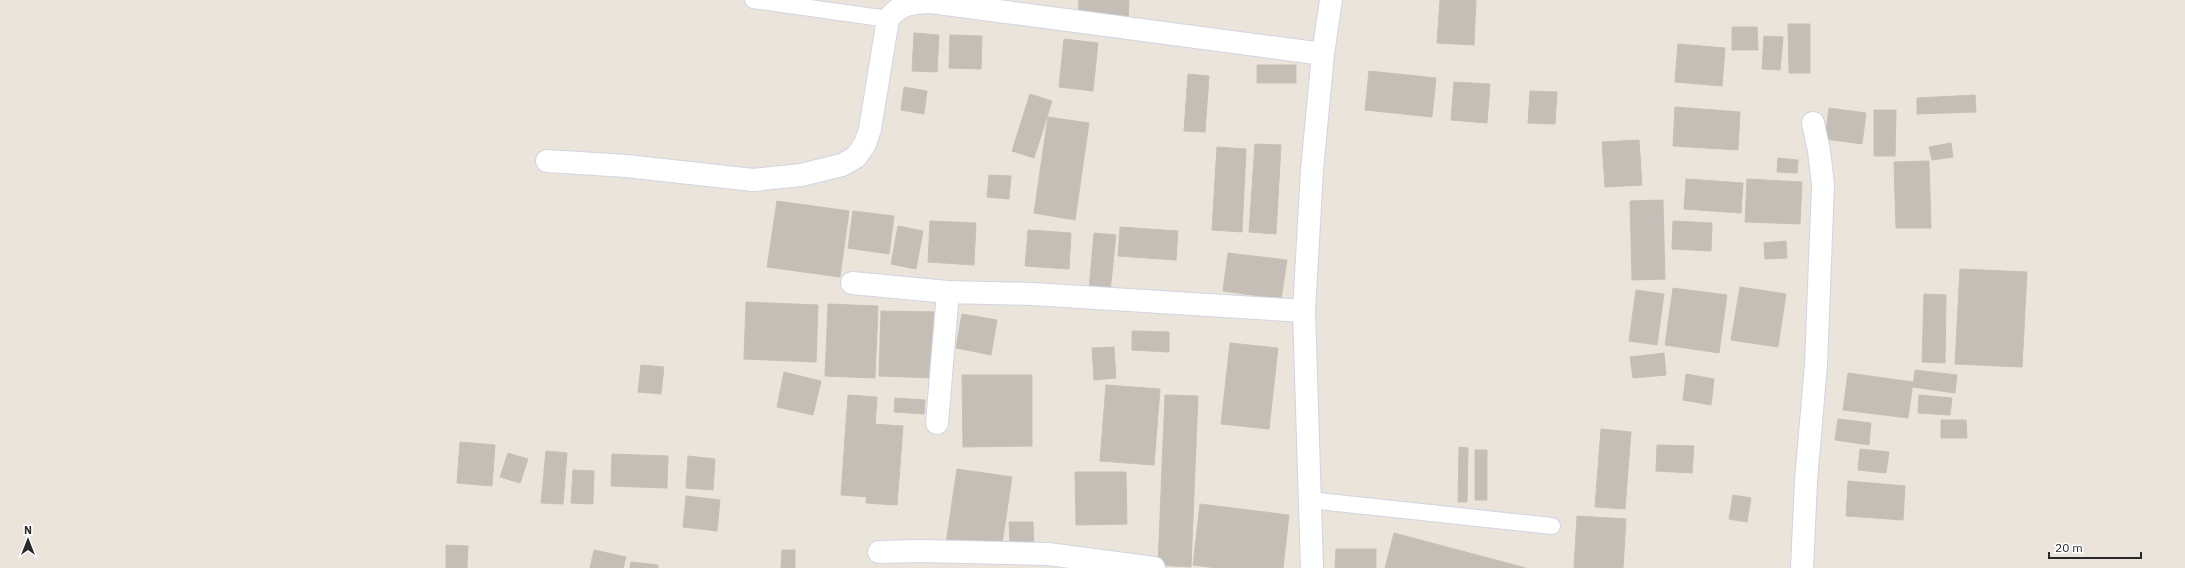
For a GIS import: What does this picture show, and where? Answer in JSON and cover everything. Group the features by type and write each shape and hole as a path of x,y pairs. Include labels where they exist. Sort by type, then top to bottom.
{"street":[{"path":"1312,568 1304,311 1312,170 1323,54 1331,0"},
{"path":"547,161 626,166 753,180 800,175 842,164 856,157 865,144 870,129 888,19 896,9 911,3 931,2 1323,54"},
{"path":"1802,568 1806,482 1816,364 1823,185 1819,151 1813,123"},
{"path":"852,283 948,292 1033,294 1304,311"},
{"path":"938,423 948,292"},
{"path":"879,552 920,551 1048,554 1154,568"}],"lane":[{"path":"754,0 888,19"},
{"path":"1309,500 1552,526"}],"building":[{"path":"1079,0 1129,0 1128,23 1078,20"},
{"path":"1440,0 1476,0 1474,45 1437,43"},
{"path":"1788,24 1810,24 1810,73 1789,73"},
{"path":"1732,27 1757,27 1758,50 1732,50"},
{"path":"914,33 939,35 937,72 912,71"},
{"path":"950,35 982,36 981,69 949,68"},
{"path":"1764,36 1783,37 1780,70 1762,69"},
{"path":"1064,39 1098,43 1093,91 1059,87"},
{"path":"1678,44 1725,48 1722,86 1675,82"},
{"path":"1257,65 1296,65 1296,83 1257,83"},
{"path":"1369,71 1436,78 1432,117 1365,110"},
{"path":"1188,74 1209,76 1205,132 1184,131"},
{"path":"1454,82 1490,84 1487,123 1451,120"},
{"path":"904,87 927,91 924,114 901,110"},
{"path":"1530,91 1557,92 1555,124 1528,123"},
{"path":"1030,94 1052,101 1034,158 1012,151"},
{"path":"1975,95 1976,112 1917,114 1917,98"},
{"path":"1675,107 1740,112 1738,150 1673,146"},
{"path":"1829,108 1866,113 1862,144 1825,139"},
{"path":"1874,110 1896,110 1895,156 1874,156"},
{"path":"1048,117 1089,123 1075,220 1034,213"},
{"path":"1639,140 1642,185 1605,187 1602,142"},
{"path":"1951,143 1953,157 1932,160 1929,147"},
{"path":"1255,144 1281,145 1276,234 1249,232"},
{"path":"1217,147 1246,149 1242,232 1212,230"},
{"path":"1778,158 1798,160 1797,173 1777,172"},
{"path":"1929,161 1931,228 1896,228 1894,162"},
{"path":"989,175 1011,176 1009,199 987,197"},
{"path":"1686,179 1743,183 1741,213 1684,209"},
{"path":"1747,179 1802,182 1800,224 1745,222"},
{"path":"1663,200 1665,279 1632,280 1630,201"},
{"path":"777,201 849,211 840,277 767,267"},
{"path":"853,211 894,216 889,254 848,248"},
{"path":"930,221 976,223 974,265 928,262"},
{"path":"1673,221 1712,223 1711,251 1672,249"},
{"path":"898,226 923,231 916,269 891,264"},
{"path":"1120,227 1178,231 1176,260 1118,256"},
{"path":"1028,230 1071,233 1069,269 1025,266"},
{"path":"1094,233 1116,235 1110,292 1089,290"},
{"path":"1786,241 1787,258 1765,259 1764,243"},
{"path":"1228,253 1287,260 1281,299 1223,291"},
{"path":"1960,269 2027,272 2022,367 1955,364"},
{"path":"1740,287 1786,294 1778,347 1731,340"},
{"path":"1673,288 1727,295 1719,353 1665,345"},
{"path":"1636,290 1664,294 1657,345 1629,341"},
{"path":"1924,294 1946,295 1945,363 1922,362"},
{"path":"746,302 818,305 816,362 744,359"},
{"path":"828,304 878,306 875,378 825,376"},
{"path":"881,311 937,312 936,378 879,376"},
{"path":"962,314 997,320 991,355 956,348"},
{"path":"1132,331 1169,332 1169,352 1132,350"},
{"path":"1230,343 1278,348 1269,429 1221,424"},
{"path":"1114,347 1116,378 1094,380 1092,348"},
{"path":"1664,353 1666,375 1633,378 1630,357"},
{"path":"641,365 664,367 661,394 638,392"},
{"path":"1915,370 1957,375 1955,393 1913,387"},
{"path":"784,372 821,381 813,415 777,407"},
{"path":"1848,373 1913,382 1908,418 1843,410"},
{"path":"1686,374 1714,379 1711,405 1683,400"},
{"path":"962,375 1032,375 1032,446 963,447"},
{"path":"1106,385 1160,389 1154,465 1100,461"},
{"path":"848,395 877,397 870,497 841,495"},
{"path":"1165,395 1198,396 1191,567 1158,565"},
{"path":"1919,395 1952,398 1950,415 1918,413"},
{"path":"895,398 925,400 924,414 894,412"},
{"path":"1838,419 1871,423 1869,445 1835,440"},
{"path":"1941,420 1966,420 1967,438 1941,438"},
{"path":"873,424 903,426 897,505 866,503"},
{"path":"1601,429 1631,432 1625,509 1595,507"},
{"path":"460,442 495,445 492,486 457,483"},
{"path":"1657,445 1694,446 1692,473 1656,471"},
{"path":"1459,447 1468,448 1467,502 1458,502"},
{"path":"1860,449 1889,452 1886,473 1858,470"},
{"path":"1475,450 1487,450 1487,500 1475,500"},
{"path":"546,451 567,453 563,504 541,503"},
{"path":"508,453 528,459 520,483 500,477"},
{"path":"612,454 668,456 667,488 611,486"},
{"path":"688,456 715,459 713,490 686,488"},
{"path":"957,469 1012,477 1001,551 946,543"},
{"path":"573,470 594,471 593,504 571,503"},
{"path":"1075,472 1126,472 1127,524 1076,525"},
{"path":"1848,481 1905,486 1903,520 1846,516"},
{"path":"1733,495 1751,498 1747,522 1729,519"},
{"path":"686,496 720,500 717,531 683,527"},
{"path":"1200,504 1289,515 1283,568 1217,568 1193,565"},
{"path":"1577,516 1626,519 1623,568 1574,568"},
{"path":"1009,522 1033,522 1034,546 1010,547"},
{"path":"1394,533 1526,568 1385,568"},
{"path":"446,545 468,546 467,568 446,568"},
{"path":"1336,549 1376,549 1376,568 1335,568"},
{"path":"594,550 626,557 623,568 590,568"},
{"path":"782,550 795,550 795,568 781,568"},
{"path":"631,562 658,565 658,568 630,568"}]}
